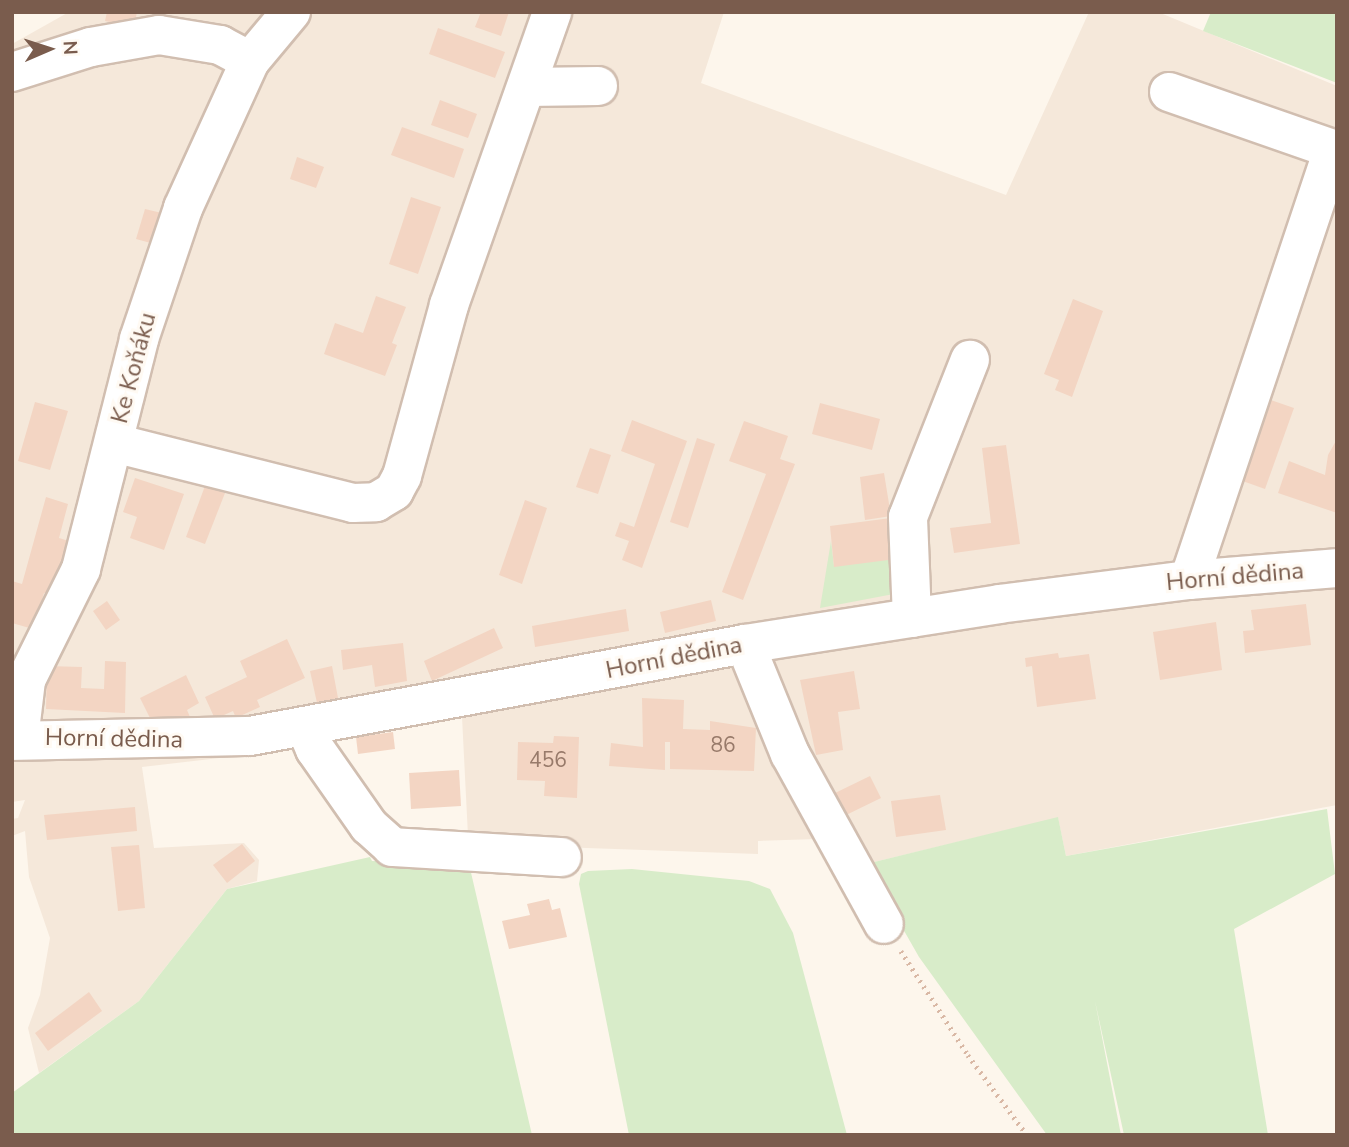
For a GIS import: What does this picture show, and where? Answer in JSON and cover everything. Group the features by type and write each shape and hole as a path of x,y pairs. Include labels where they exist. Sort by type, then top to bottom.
{"street":[{"name":"Ke Koňáku","path":"16,740 26,680 81,569 139,339 183,208 250,61 290,12"},
{"path":"114,443 354,503 386,498 402,476 449,305 528,87 552,12"},
{"path":"12,72 92,47 159,35 220,45 250,61"},
{"path":"528,87 598,86"},
{"path":"1169,92 1335,149 1189,580"},
{"path":"912,618 908,517 971,360"},
{"name":"Horní dědina","path":"16,740 186,741 306,728 745,644 912,618 1189,580 1337,568"},
{"path":"745,644 790,754 884,924"},
{"path":"306,728 315,749 369,826 392,847 562,858"}],"path":[{"path":"884,924 968,1055 1027,1135"}],"shaded area":[{"path":"69,12 724,12 701,83 1006,195 1089,12 1158,12 1337,86 1337,805 1066,856 1058,818 866,864 817,839 758,841 758,854 476,844 468,836 462,717 288,750 142,767 154,848 244,843 259,860 257,881 227,889 139,1001 39,1073 28,1028 40,995 50,938 29,877 25,831 12,836 12,819 18,818 25,800 12,802 12,44"}],"green space":[{"path":"1211,12 1337,12 1337,83 1203,31"},
{"path":"831,541 834,566 897,558 899,593 820,608"},
{"path":"1327,809 1335,874 1234,929 1268,1135 1124,1135 1095,1001 1121,1135 1047,1135 919,957 866,864 1058,817 1066,856"},
{"path":"370,857 372,861 469,864 532,1135 12,1135 12,1093 139,1001 227,889"},
{"path":"632,869 749,881 770,889 793,933 847,1135 629,1135 579,884 581,874 588,871"}],"building":[{"path":"107,12 137,12 134,27 105,21"},
{"path":"481,12 509,12 501,36 475,27"},
{"path":"438,28 505,52 495,78 429,54"},
{"path":"440,100 477,114 468,138 431,125"},
{"path":"402,127 464,149 454,178 391,155"},
{"path":"297,157 324,167 316,188 290,179"},
{"path":"411,197 441,207 418,274 389,264"},
{"path":"145,209 166,214 158,245 136,239"},
{"path":"376,296 406,307 392,343 397,345 385,376 324,354 335,323 363,333"},
{"path":"1073,299 1103,311 1072,397 1055,390 1059,380 1044,374"},
{"path":"1265,398 1294,408 1265,489 1237,479"},
{"path":"35,402 68,411 50,470 18,461"},
{"path":"820,403 880,419 872,450 812,434"},
{"path":"632,420 687,441 642,568 622,560 629,541 615,536 620,522 634,527 655,464 621,451"},
{"path":"744,421 788,436 780,459 795,464 743,600 722,592 766,474 729,461"},
{"path":"697,438 715,444 688,528 670,522"},
{"path":"1337,439 1337,513 1278,493 1289,461 1325,475 1328,455"},
{"path":"1006,445 1020,544 954,553 950,528 991,523 982,448"},
{"path":"590,448 611,455 598,494 576,487"},
{"path":"884,473 891,516 865,520 860,477"},
{"path":"135,478 184,494 164,550 130,538 137,517 123,512"},
{"path":"205,486 225,493 205,544 186,537"},
{"path":"46,497 68,504 59,538 72,542 55,597 44,593 33,629 12,623 12,581 22,584"},
{"path":"525,500 547,508 522,584 499,575"},
{"path":"891,518 896,559 834,567 830,526"},
{"path":"711,600 716,621 665,633 660,612"},
{"path":"107,601 120,620 106,630 93,611"},
{"path":"1306,604 1311,645 1245,653 1243,631 1254,630 1251,610"},
{"path":"626,609 629,631 535,647 532,626"},
{"path":"1216,622 1222,670 1160,680 1153,632"},
{"path":"494,628 503,648 432,681 424,661"},
{"path":"287,639 305,678 257,700 260,707 236,718 233,711 215,719 205,697 247,677 240,661"},
{"path":"403,643 407,681 375,687 372,665 343,670 341,650"},
{"path":"1058,653 1059,658 1089,654 1096,699 1037,707 1032,666 1026,667 1025,658"},
{"path":"105,661 126,662 125,713 46,709 47,666 82,667 81,688 104,689"},
{"path":"332,666 338,698 317,703 310,671"},
{"path":"854,671 860,709 838,712 843,750 816,755 800,680"},
{"path":"186,675 199,703 187,710 190,717 176,724 172,717 154,726 140,698"},
{"path":"642,698 684,700 683,729 710,730 710,721 756,728 754,771 670,769 670,742 665,742 665,770 609,766 611,743 643,747"},
{"path":"393,732 395,749 358,754 356,737"},
{"path":"554,736 579,737 577,798 544,796 545,781 517,780 518,742 553,743"},
{"path":"459,770 461,806 411,809 409,773"},
{"path":"870,776 881,798 844,816 833,794"},
{"path":"940,795 946,830 896,837 891,801"},
{"path":"135,807 137,831 47,840 44,815"},
{"path":"242,844 255,861 227,883 213,865"},
{"path":"139,845 145,908 118,911 111,847"},
{"path":"549,899 552,910 560,908 567,937 509,949 502,921 530,915 527,904"},
{"path":"89,992 102,1011 48,1051 35,1033"}]}
